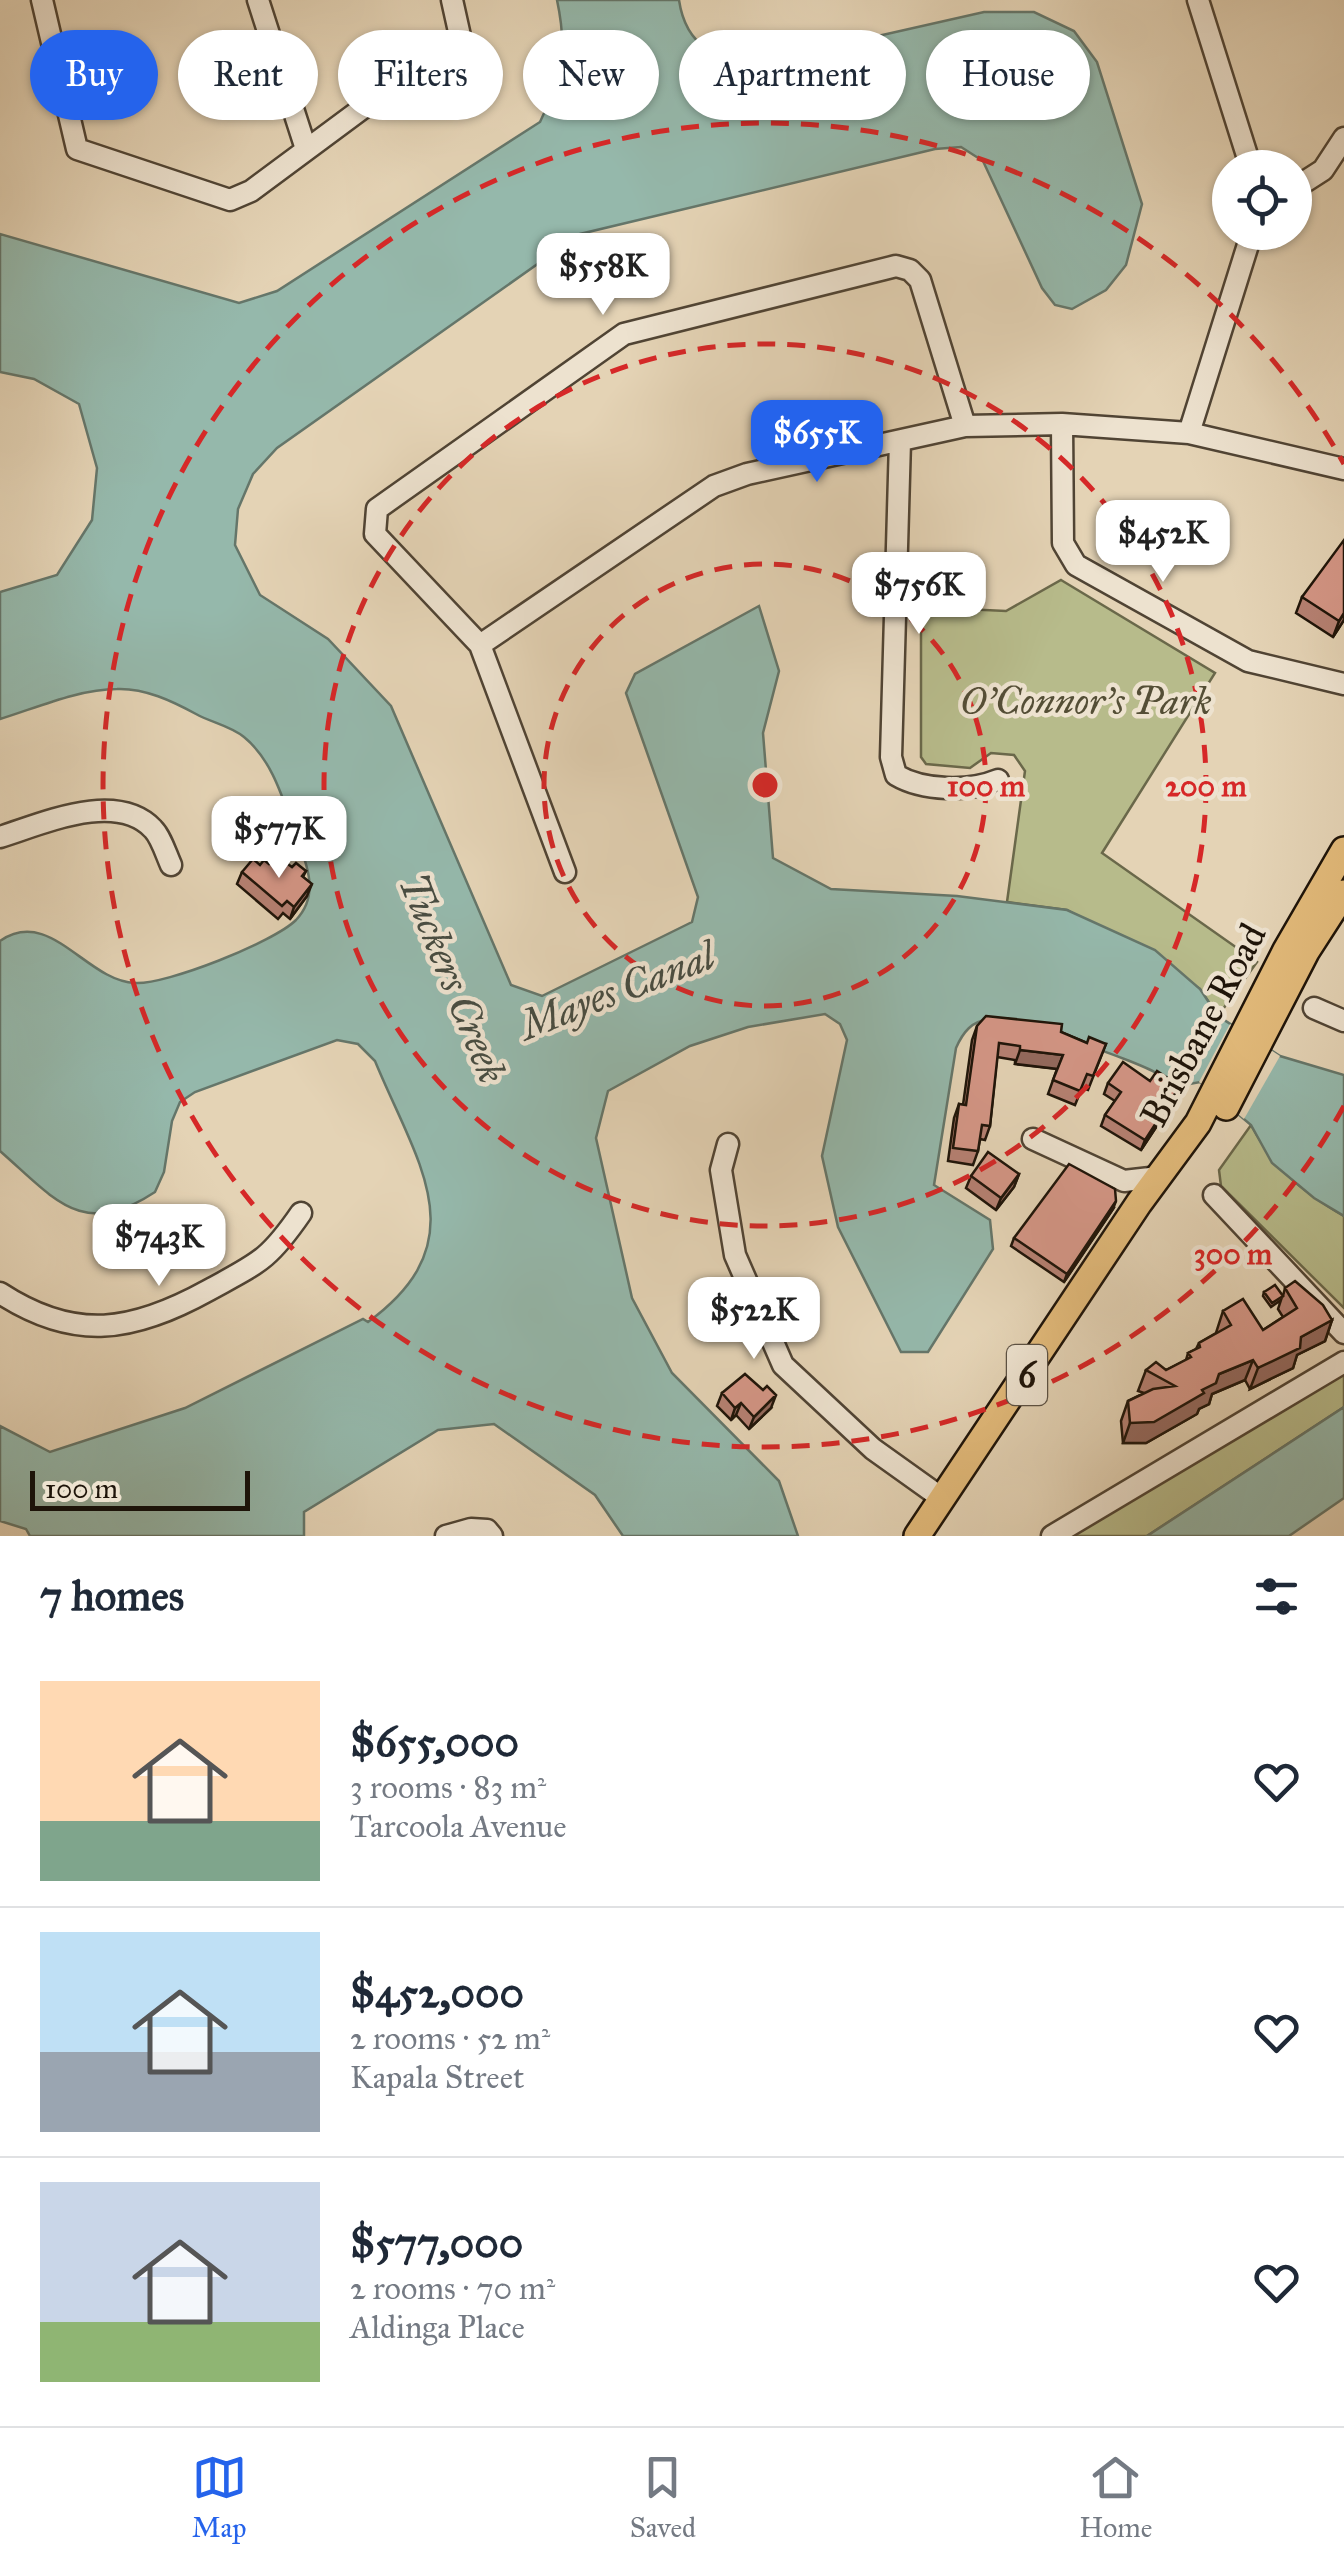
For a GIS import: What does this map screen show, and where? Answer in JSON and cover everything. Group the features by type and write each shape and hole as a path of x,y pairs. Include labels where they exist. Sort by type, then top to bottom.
{"main road":[{"name":"Brisbane Road","path":"1254,1038 1286,950 1344,850"},
{"name":"Brisbane Road","path":"1126,1225 1176,1176 1254,1038 1344,893"},
{"name":"Brisbane Road","path":"929,1523 1159,1177 1219,1104"}],"street":[{"path":"42,0 77,149 230,200 252,191 460,36 452,0"},
{"path":"258,0 306,148"},
{"path":"1198,0 1245,150"},
{"path":"1312,177 1323,170 1344,138"},
{"path":"1189,434 1246,250"},
{"path":"565,872 480,645 375,534 377,509 624,334 896,266 910,270 920,280 965,426"},
{"path":"1062,424 1063,543 1076,565 1248,661 1344,684"},
{"path":"480,645 714,486 748,474 965,426 1062,424 1189,434 1344,469"},
{"path":"900,441 891,757 896,775 910,783 978,788 998,780"},
{"path":"0,837 100,810 131,816 154,829 171,864"},
{"path":"1314,1008 1344,1021"},
{"path":"1033,1139 1119,1179 1139,1182 1159,1177"},
{"path":"728,1144 721,1170 735,1255 782,1365 873,1449 929,1523"},
{"path":"1119,1179 1129,1199 1126,1225"},
{"path":"1214,1195 1344,1333"},
{"path":"0,1293 27,1310 58,1321 101,1327 134,1324 172,1311 272,1255 301,1213"},
{"path":"1052,1536 1344,1362"},
{"path":"446,1536 472,1529 486,1530 492,1536"}],"green space":[{"name":"O'Connor's Park","path":"1061,580 1215,673 1102,853 1257,962 1218,1016 1200,989 1067,910 1007,902 1025,771 1014,755 991,753 970,768 926,764 921,757 921,607 1006,611"},
{"path":"1251,1125 1290,1177 1344,1216 1344,1308 1221,1186 1219,1170"},
{"path":"1344,1370 1344,1407 1147,1536 1066,1536"}],"water":[{"path":"557,0 679,0 689,30 679,30 679,120 906,120 904,30 984,12 1034,12 1072,30 926,30 926,120 1090,120 1090,53 1097,62 1142,204 1126,265 1106,290 1072,309 1055,305 1042,288 983,161 961,147 935,149 580,234 277,448 253,474 238,509 235,545 260,595 328,639 391,706 511,985 542,996 692,922 698,897 626,693 635,674 759,606 779,671 763,733 773,858 831,889 957,896 1067,910 1155,950 1200,989 1218,1016 1280,1056 1344,1075 1344,1216 1314,1198 1272,1163 1251,1125 1200,1082 1168,1088 1159,1075 1104,1051 1021,1025 983,1020 969,1028 956,1048 934,1185 990,1220 993,1249 928,1352 901,1352 838,1227 822,1156 847,1040 840,1024 825,1014 748,1027 690,1046 608,1091 596,1138 632,1298 672,1373 779,1481 798,1536 623,1536 595,1495 494,1424 438,1430 304,1512 304,1536 30,1536 26,1529 0,1521 0,1426 50,1452 185,1408 363,1319 368,1322 402,1292 422,1261 430,1231 429,1199 421,1167 375,1061 358,1044 337,1040 195,1092 180,1102 172,1121 164,1172 155,1192 130,1206 108,1213 71,1208 0,1151 0,941 18,933 35,933 52,938 117,979 150,982 219,961 284,929 303,911 310,883 303,853 271,772 255,747 233,730 158,696 127,689 73,696 0,719 0,592 57,575 92,520 97,468 79,404 34,379 0,372 0,234 239,303 277,291 541,120 659,120 659,30 561,30"},
{"path":"1344,1407 1344,1498 1289,1536 1147,1536"}],"pier":[{"path":"1230,1024 1280,1056 1244,1119 1199,1082"}],"building":[{"path":"1344,540 1344,613 1339,621 1302,597"},
{"path":"253,859 260,865 264,860 269,864 272,861 280,868 285,862 292,867 296,863 306,871 302,876 312,884 294,907 287,901 282,906 242,872"},
{"path":"986,1016 1062,1024 1061,1032 1087,1043 1089,1037 1106,1044 1093,1076 1087,1074 1080,1091 1053,1080 1063,1055 1020,1050 1020,1046 999,1043 990,1126 982,1125 978,1151 953,1148 959,1104 966,1105 977,1026"},
{"path":"1123,1062 1150,1081 1157,1071 1180,1086 1145,1140 1105,1115 1121,1092 1108,1083"},
{"path":"988,1152 1019,1174 1001,1198 971,1176"},
{"path":"1069,1164 1115,1189 1116,1201 1067,1274 1014,1238"},
{"path":"1295,1281 1323,1305 1332,1320 1301,1337 1300,1348 1258,1368 1253,1360 1219,1374 1216,1383 1202,1390 1204,1393 1154,1422 1130,1423 1128,1401 1153,1389 1175,1386 1146,1370 1156,1362 1166,1370 1191,1357 1188,1353 1200,1347 1199,1343 1231,1325 1223,1311 1243,1299 1263,1330 1297,1308 1285,1288"},
{"path":"1275,1285 1283,1296 1272,1303 1264,1292"},
{"path":"745,1374 763,1390 767,1386 776,1395 754,1417 741,1403 735,1408 722,1393"}],"water label":[{"name":"Tuckers Creek","path":"453,978"},
{"name":"Mayes Canal","path":"617,990"}]}
